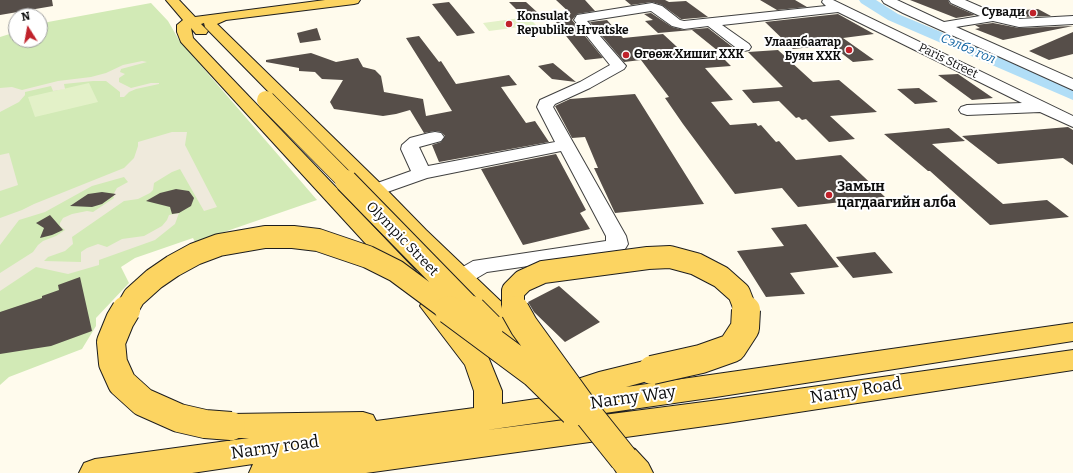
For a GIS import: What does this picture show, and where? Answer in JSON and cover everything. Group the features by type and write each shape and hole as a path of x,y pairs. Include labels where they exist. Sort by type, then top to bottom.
{"main road":[{"name":"Olympic Street","path":"172,0 266,100 534,373 631,466"},
{"path":"354,0 191,21 184,25 184,32 186,39 406,274 477,361 497,416"},
{"path":"227,16 212,21 210,24 376,190 418,235 462,277 585,397 599,383 701,360 732,348 745,328 746,310 739,294 722,278 696,264 670,257 648,258 543,272 523,281 514,291 513,306 524,326 584,409 631,466"},
{"path":"383,250 410,247 417,244 418,235"},
{"path":"456,422 231,426 205,424 179,418 143,402 122,383 113,363 111,342 120,320 134,298 154,280 173,266 195,254 219,245 265,237 293,237 318,240 368,257 396,271 534,373"},
{"path":"406,274 410,262 419,257 442,258"},
{"name":"Narny Way","path":"456,422 497,416 585,397 716,386 1073,332"},
{"name":"Narny Road","path":"265,473 727,411 1073,360"},
{"path":"716,386 727,411"},
{"name":"Narny road","path":"95,473 456,422"}],"street":[{"name":"Paris Street","path":"824,0 1073,122"},
{"path":"955,0 993,18 1019,24 1073,20"},
{"path":"892,1 942,26 1073,85"},
{"path":"462,277 481,266 611,247 617,244 616,236 545,107 549,100 585,85 619,66 580,20 581,18 652,8 658,9 680,25 712,23 840,8"},
{"path":"942,26 993,18"},
{"path":"712,23 744,47"},
{"path":"967,110 1043,107"},
{"path":"422,172 412,154 410,149 411,145 416,142 435,138"},
{"path":"376,190 422,172 566,145"}],"green space":[{"path":"151,3 168,21 179,40 317,200 195,242 193,238 135,258 121,267 129,283 96,318 96,326 82,349 9,377 0,385 0,37 8,34 8,48 48,48 48,22"},
{"name":"Konsulat Republike Hrvatske","path":"528,17 536,25 489,31 483,23"},
{"path":"89,83 98,102 35,117 28,97"}],"shaded area":[{"path":"142,61 147,62 121,69 120,72 125,74 119,78 119,82 131,88 151,83 159,84 136,89 129,92 124,97 120,97 120,92 106,81 64,84 65,89 53,91 51,86 25,92 25,95 19,102 0,112 0,88 12,87 22,90 58,81 91,77 106,73 123,65"},
{"path":"172,132 187,132 185,145 217,207 204,211 180,169 172,172 154,183 153,190 150,193 138,199 124,201 72,237 73,244 65,251 48,257 44,261 81,262 81,252 87,248 98,244 107,247 122,239 144,236 162,226 169,215 179,213 175,224 155,240 99,260 99,265 68,274 36,267 0,291 0,273 33,252 43,241 56,236 65,230 60,226 63,218 72,214 87,211 93,212 114,198 113,195 117,188 128,182 124,177 92,186 45,212 19,220 0,245 0,218 124,168 134,158 138,142"},
{"path":"9,153 18,185 0,191 0,155"}],"building":[{"path":"0,0 52,0 53,6 41,8 8,8 8,14 0,15"},
{"path":"556,0 585,0 595,11 577,14 572,20 603,58 585,60 552,17 571,14"},
{"path":"625,0 665,0 669,2 686,1 708,17 681,19 662,5 652,2 631,5"},
{"path":"760,0 795,0 807,7 777,10"},
{"path":"910,0 948,0 950,4 975,15 956,18"},
{"path":"449,2 475,33 457,36 432,4"},
{"path":"509,2 526,2 537,12 521,14"},
{"path":"1038,9 1051,16 1019,17 997,12"},
{"path":"651,13 672,27 684,30 708,28 735,49 718,51 692,30 658,33 645,21 653,20 644,14"},
{"path":"838,14 874,34 843,38 874,60 853,62 831,45 793,49 765,22"},
{"path":"607,20 623,38 663,34 689,58 721,56 731,66 705,68 733,100 711,102 730,125 756,123 758,126 761,125 776,142 779,141 796,160 841,155 885,197 798,207 782,188 735,194 683,124 665,98 669,97 641,60 624,62 590,22"},
{"path":"993,23 1019,28 1073,26 1003,40 975,29 980,28 975,25"},
{"path":"317,28 321,40 300,43 297,33"},
{"path":"1073,32 1073,54 1049,60 1029,51"},
{"path":"419,36 439,62 441,61 456,84 509,75 517,85 501,87 526,123 535,121 549,142 439,162 432,145 441,142 445,136 441,132 435,131 424,133 410,110 383,116 334,109 330,102 343,80 322,79 315,72 299,71 299,68 266,62 266,60 311,53 336,62 358,58 363,67 375,70 381,76 384,92 423,99 426,116 452,111 406,38"},
{"path":"778,50 813,82 839,80 877,112 830,116 855,139 829,142 806,119 802,120 799,117 796,118 779,101 753,103 742,90 783,87 748,52"},
{"path":"553,63 576,82 552,79 538,66"},
{"path":"958,74 993,98 972,100 938,75"},
{"path":"919,88 938,102 915,104 897,89"},
{"path":"635,94 704,204 615,213 594,168 598,168 585,137 572,138 555,106 570,99"},
{"path":"1068,127 1073,130 1073,165 1063,158 998,164 962,136"},
{"path":"949,128 965,141 932,144 1003,204 1047,200 1069,217 990,225 930,171 928,171 884,134"},
{"path":"556,154 586,210 580,213 590,229 523,245 481,169"},
{"path":"176,189 189,191 194,198 191,206 179,213 172,214 170,207 146,201 160,193"},
{"path":"102,192 116,194 102,204 92,207 70,206 88,194"},
{"path":"50,215 63,230 40,238 44,228 36,223"},
{"path":"806,224 839,267 790,273 805,294 766,297 737,251 784,246 771,228"},
{"path":"875,252 893,273 853,278 836,257"},
{"path":"80,277 92,331 51,346 0,354 0,312 42,298 42,296 59,290 58,285"},
{"path":"559,286 600,322 565,342 534,312 528,302"}],"waterway":[{"name":"Сэлбэ гол","path":"866,0 893,17 1073,94"}],"place":[{"name":"Сувади","path":"1033,13"},
{"name":"Konsulat Republike Hrvatske","path":"509,24"},
{"name":"Улаанбаатар Буян ХХК","path":"849,50"},
{"name":"Өгөөж Хишиг ХХК","path":"626,55"},
{"name":"Замын цагдаагийн алба","path":"829,195"}]}
